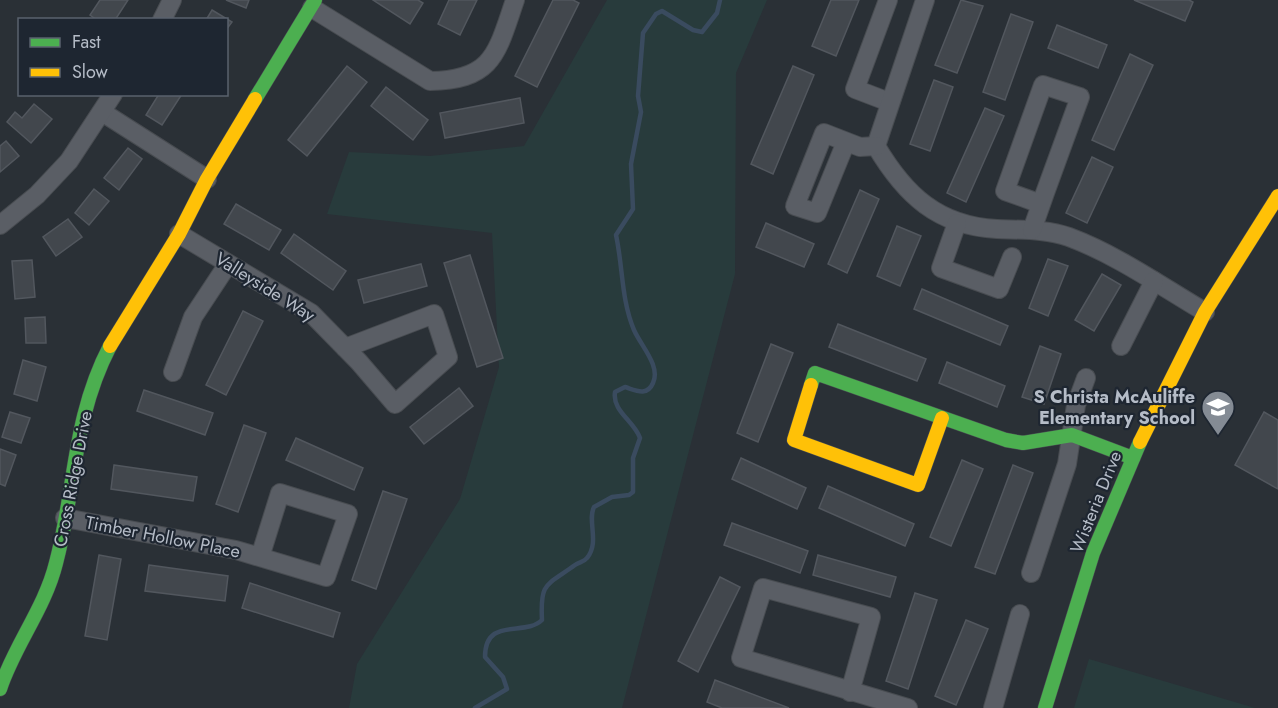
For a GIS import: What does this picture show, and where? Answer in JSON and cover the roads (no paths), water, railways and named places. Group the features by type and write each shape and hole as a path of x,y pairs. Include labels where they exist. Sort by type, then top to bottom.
{"street":[{"path":"163,18 172,0"},
{"path":"314,4 430,81 452,80 476,72 496,55 515,0"},
{"path":"888,0 855,89 889,102"},
{"path":"925,0 876,146 906,189 931,211 957,223 1032,230 1069,237 1098,250 1205,312"},
{"name":"Cross Ridge Drive","path":"0,689 6,671 44,599 53,573 79,429 93,386 109,348 179,234 207,179 314,4"},
{"path":"1032,230 1080,97 1043,85 1005,191 1041,204"},
{"path":"0,225 37,195 69,161 112,96"},
{"path":"102,112 207,179"},
{"path":"846,142 860,147 876,146"},
{"name":"Wisteria Drive","path":"1046,708 1093,553 1148,422 1205,312 1278,196"},
{"path":"957,223 941,267 999,289 1012,257"},
{"name":"Valleyside Way","path":"179,234 311,313 395,404 448,357 434,314 345,348"},
{"path":"173,372 193,317 228,264"},
{"path":"1121,346 1154,281"},
{"path":"942,417 918,485 794,440 815,373 942,417 1006,441 1023,443 1072,435 1133,458"},
{"path":"1031,573 1067,464 1076,405 1086,378"},
{"name":"Timber Hollow Place","path":"64,518 236,550 326,577 348,514 279,494 260,557"},
{"path":"850,692 871,617 763,588 741,658 850,692 908,708"},
{"path":"993,708 1020,614"}],"waterway":[{"path":"475,708 507,689 503,677 485,657 487,644 492,636 499,632 535,625 542,620 542,598 547,586 586,559 591,552 594,507 612,497 629,495 633,492 633,458 640,438 617,405 615,392 625,387 641,391 648,390 655,376 649,356 630,318 624,295 616,235 633,209 631,164 641,112 638,96 643,33 656,14 662,11 693,30 702,32 717,13 720,0"}],"place":[{"name":"S Christa McAuliffe Elementary School","path":"1218,436"}]}
